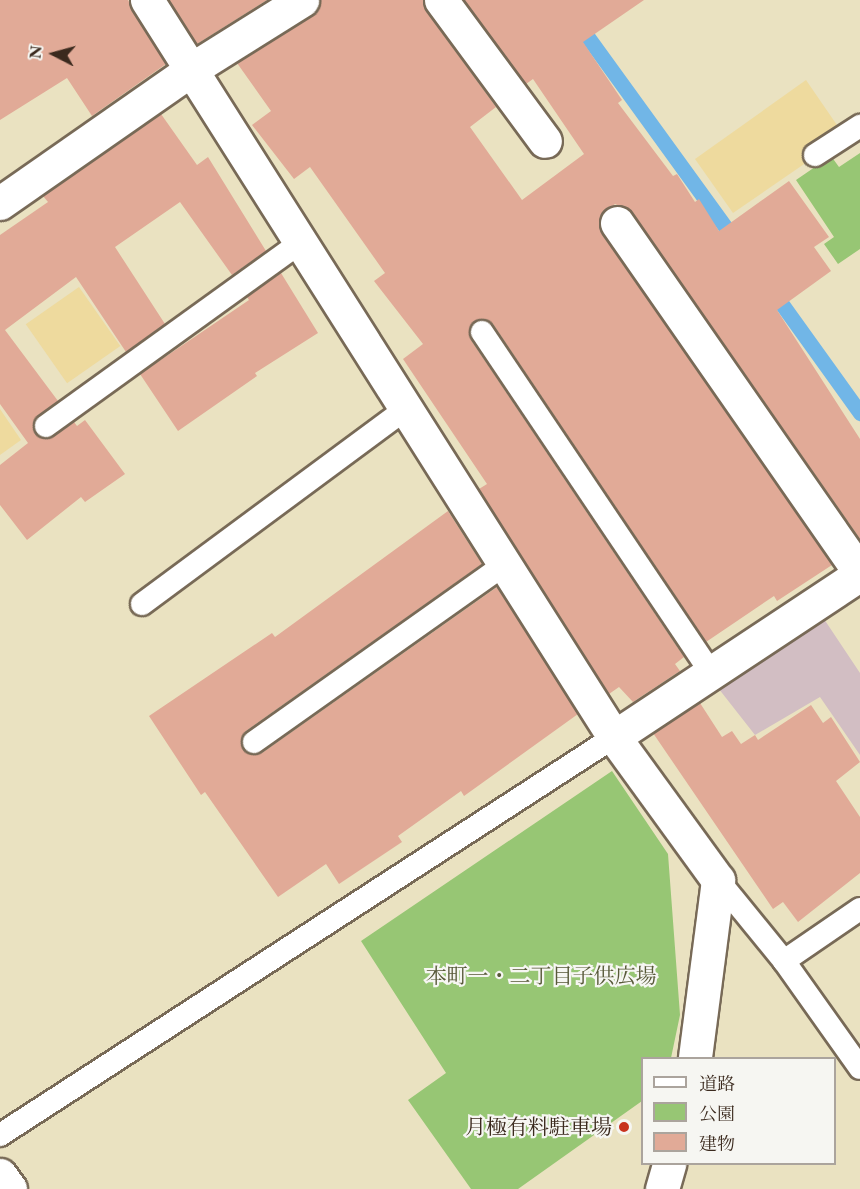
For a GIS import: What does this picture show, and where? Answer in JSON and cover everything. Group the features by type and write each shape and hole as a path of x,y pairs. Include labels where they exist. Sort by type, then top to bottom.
{"street":[{"path":"147,0 614,737 718,880 695,1057"},
{"path":"0,203 192,69 302,0"},
{"path":"441,0 545,141"},
{"path":"614,737 709,670 860,573 617,223"},
{"path":"662,1189 669,1165"},
{"path":"0,1175 10,1189"}],"lane":[{"path":"815,155 860,126"},
{"path":"46,426 301,242"},
{"path":"482,333 709,670"},
{"path":"142,604 406,409"},
{"path":"254,742 504,565"},
{"path":"0,1135 614,737"},
{"path":"718,880 784,962 860,1068"},
{"path":"784,962 860,909"}],"shaded area":[{"path":"824,619 860,673 860,755 820,697 755,735 715,684"}],"green space":[{"path":"860,153 860,249 838,264 824,244 834,237 796,180 831,156 839,167"},
{"name":"本町一・二丁目子供広場","path":"612,771 668,854 680,1015 671,1057 641,1057 641,1102 518,1189 471,1189 408,1100 446,1073 361,941"}],"sand":[{"path":"806,80 839,128 810,160 733,213 695,159"},
{"path":"79,287 120,346 67,383 26,324"},
{"path":"0,409 21,440 0,455"}],"building":[{"path":"0,0 128,0 166,64 92,116 67,78 0,120"},
{"path":"169,0 267,0 197,44"},
{"path":"321,0 423,0 426,11 496,107 470,127 522,200 584,154 533,79 526,84 464,0 644,0 583,42 622,100 618,103 673,176 677,174 695,202 699,199 719,231 789,181 829,237 814,247 831,271 777,310 860,439 860,539 632,212 615,204 600,216 602,234 832,565 777,601 774,596 706,642 493,324 481,319 470,327 471,340 684,657 675,664 680,671 633,702 619,687 609,694 479,489 487,484 403,359 423,344 374,281 385,273 310,167 294,179 252,125 271,111 237,63 312,16"},
{"path":"161,114 197,165 208,157 266,251 232,275 180,202 115,247 165,324 126,352 76,277 5,330 58,401 34,420 35,434 48,439 74,422 77,426 85,420 125,474 85,502 81,497 27,540 0,505 0,465 28,443 0,404 0,235 48,202 43,196"},
{"path":"281,273 318,333 255,373 257,376 178,431 140,374 249,300 247,297"},
{"path":"448,511 482,564 246,731 242,737 243,749 249,754 262,753 497,587 578,714 464,796 461,791 398,836 402,842 339,884 326,864 278,897 205,792 201,795 149,716 272,633 275,637"},
{"path":"700,703 722,737 732,731 741,744 755,735 758,740 811,705 823,723 831,717 860,762 836,781 860,817 860,873 798,922 783,902 773,909 653,733"}],"waterway":[{"path":"561,0 737,243"},
{"path":"771,289 860,413"}],"place":[{"name":"月極有料駐車場","path":"624,1127"}]}
